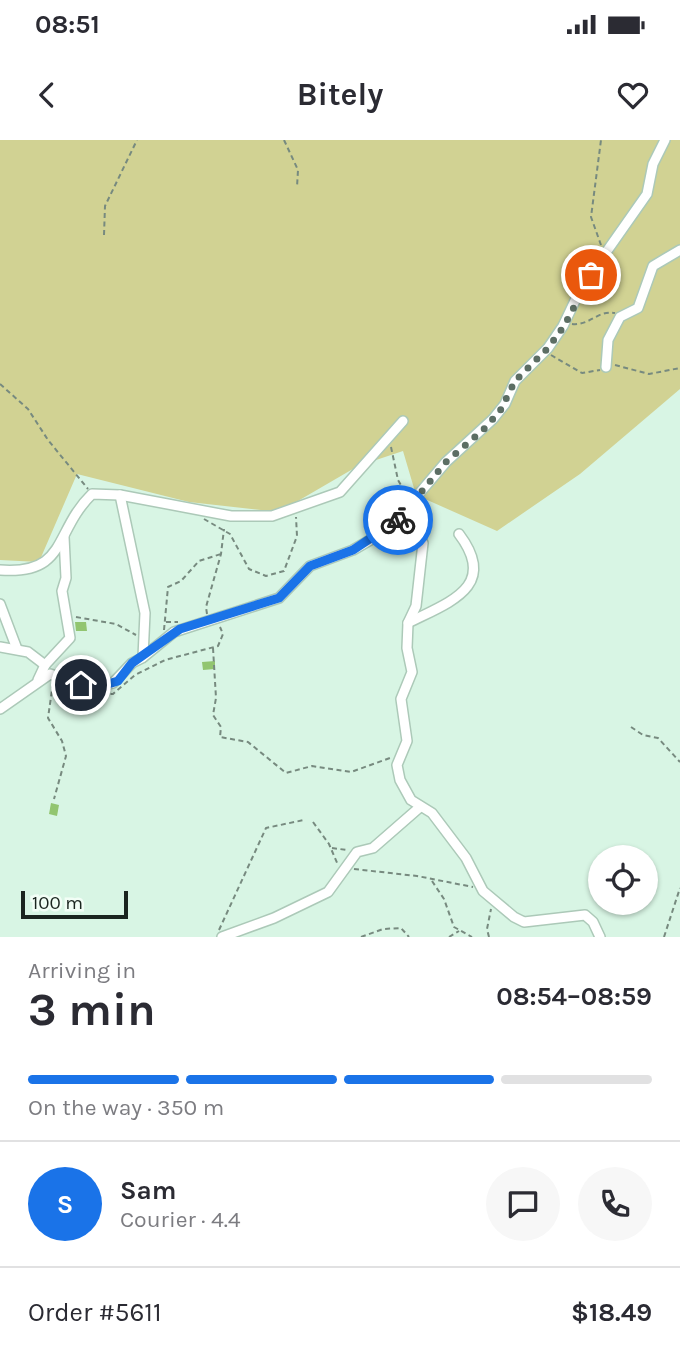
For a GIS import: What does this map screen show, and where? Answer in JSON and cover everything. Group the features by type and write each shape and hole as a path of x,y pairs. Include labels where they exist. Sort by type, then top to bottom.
{"street":[{"path":"654,140 657,156"},
{"path":"0,709 46,675 55,675 100,688 118,681 132,663 180,629 279,598 310,566 353,550 389,530 446,462 494,419 505,404 515,381 548,348 565,323 581,288 647,194 657,156 665,140"},
{"path":"606,367 608,340 622,315 638,308 653,266 680,250"},
{"path":"1,571 26,571 46,563 75,514 93,494 120,495 197,512 244,518 272,516 296,509 340,492 403,421"},
{"path":"120,495 145,613 144,657"},
{"path":"408,623 461,596 470,586 473,556 459,534"},
{"path":"37,682 45,665 69,640 62,589 66,579 63,536"},
{"path":"424,543 416,607 408,623 407,648 412,672 401,699 407,741 397,773 411,800 432,813 466,858 489,898 522,921 584,915 593,922 600,937"},
{"path":"0,604 17,649"},
{"path":"0,647 34,654 45,665"},
{"path":"222,937 274,918 328,892 343,870 362,850 377,845 420,807"}],"path":[{"path":"104,235 105,206 136,140"},
{"path":"284,140 298,170 297,187"},
{"path":"601,140 590,217 601,246 601,261"},
{"path":"565,323 585,325 606,312 622,315"},
{"path":"0,384 28,409 48,440 93,494"},
{"path":"391,446 391,457 398,480 413,501"},
{"path":"197,512 206,521 231,535 235,548 249,569 258,575 273,575 284,570 297,536 296,509"},
{"path":"99,693 113,694 135,675 164,660 204,648 213,648 221,643 223,634 211,621 206,607 221,554 223,529"},
{"path":"164,638 163,615 168,587 181,580 199,561 221,554"},
{"path":"67,617 116,624 145,642"},
{"path":"213,648 216,698 213,715 220,724 220,737 248,742 286,773 313,766 358,771 401,754"},
{"path":"54,799 66,756 63,743 48,718 55,675"},
{"path":"631,727 643,735 658,738 680,762"},
{"path":"216,937 267,828 304,820"},
{"path":"313,822 343,870 431,878 481,888"},
{"path":"331,848 362,850"},
{"path":"431,878 459,931 472,937"},
{"path":"664,937 680,888"},
{"path":"489,898 489,937"},
{"path":"361,937 383,929 401,928 409,937"},
{"path":"449,937 459,931"}],"green space":[{"path":"0,140 680,140 680,389 580,474 497,531 416,495 403,451 358,466 279,512 189,502 77,474 39,562 0,560"}],"building":[{"path":"75,622 86,622 87,631 76,631"},
{"path":"215,661 215,669 203,670 202,662"},
{"path":"51,803 59,805 57,816 49,814"}],"way so far":[{"path":"398,520 446,462 483,430 500,411 511,386 548,348 564,326 572,304 591,275"}],"route":[{"path":"81,685 100,688 118,681 132,663 142,659 159,641 180,629 207,623 279,598 316,562 353,550 389,530 398,520"}]}
